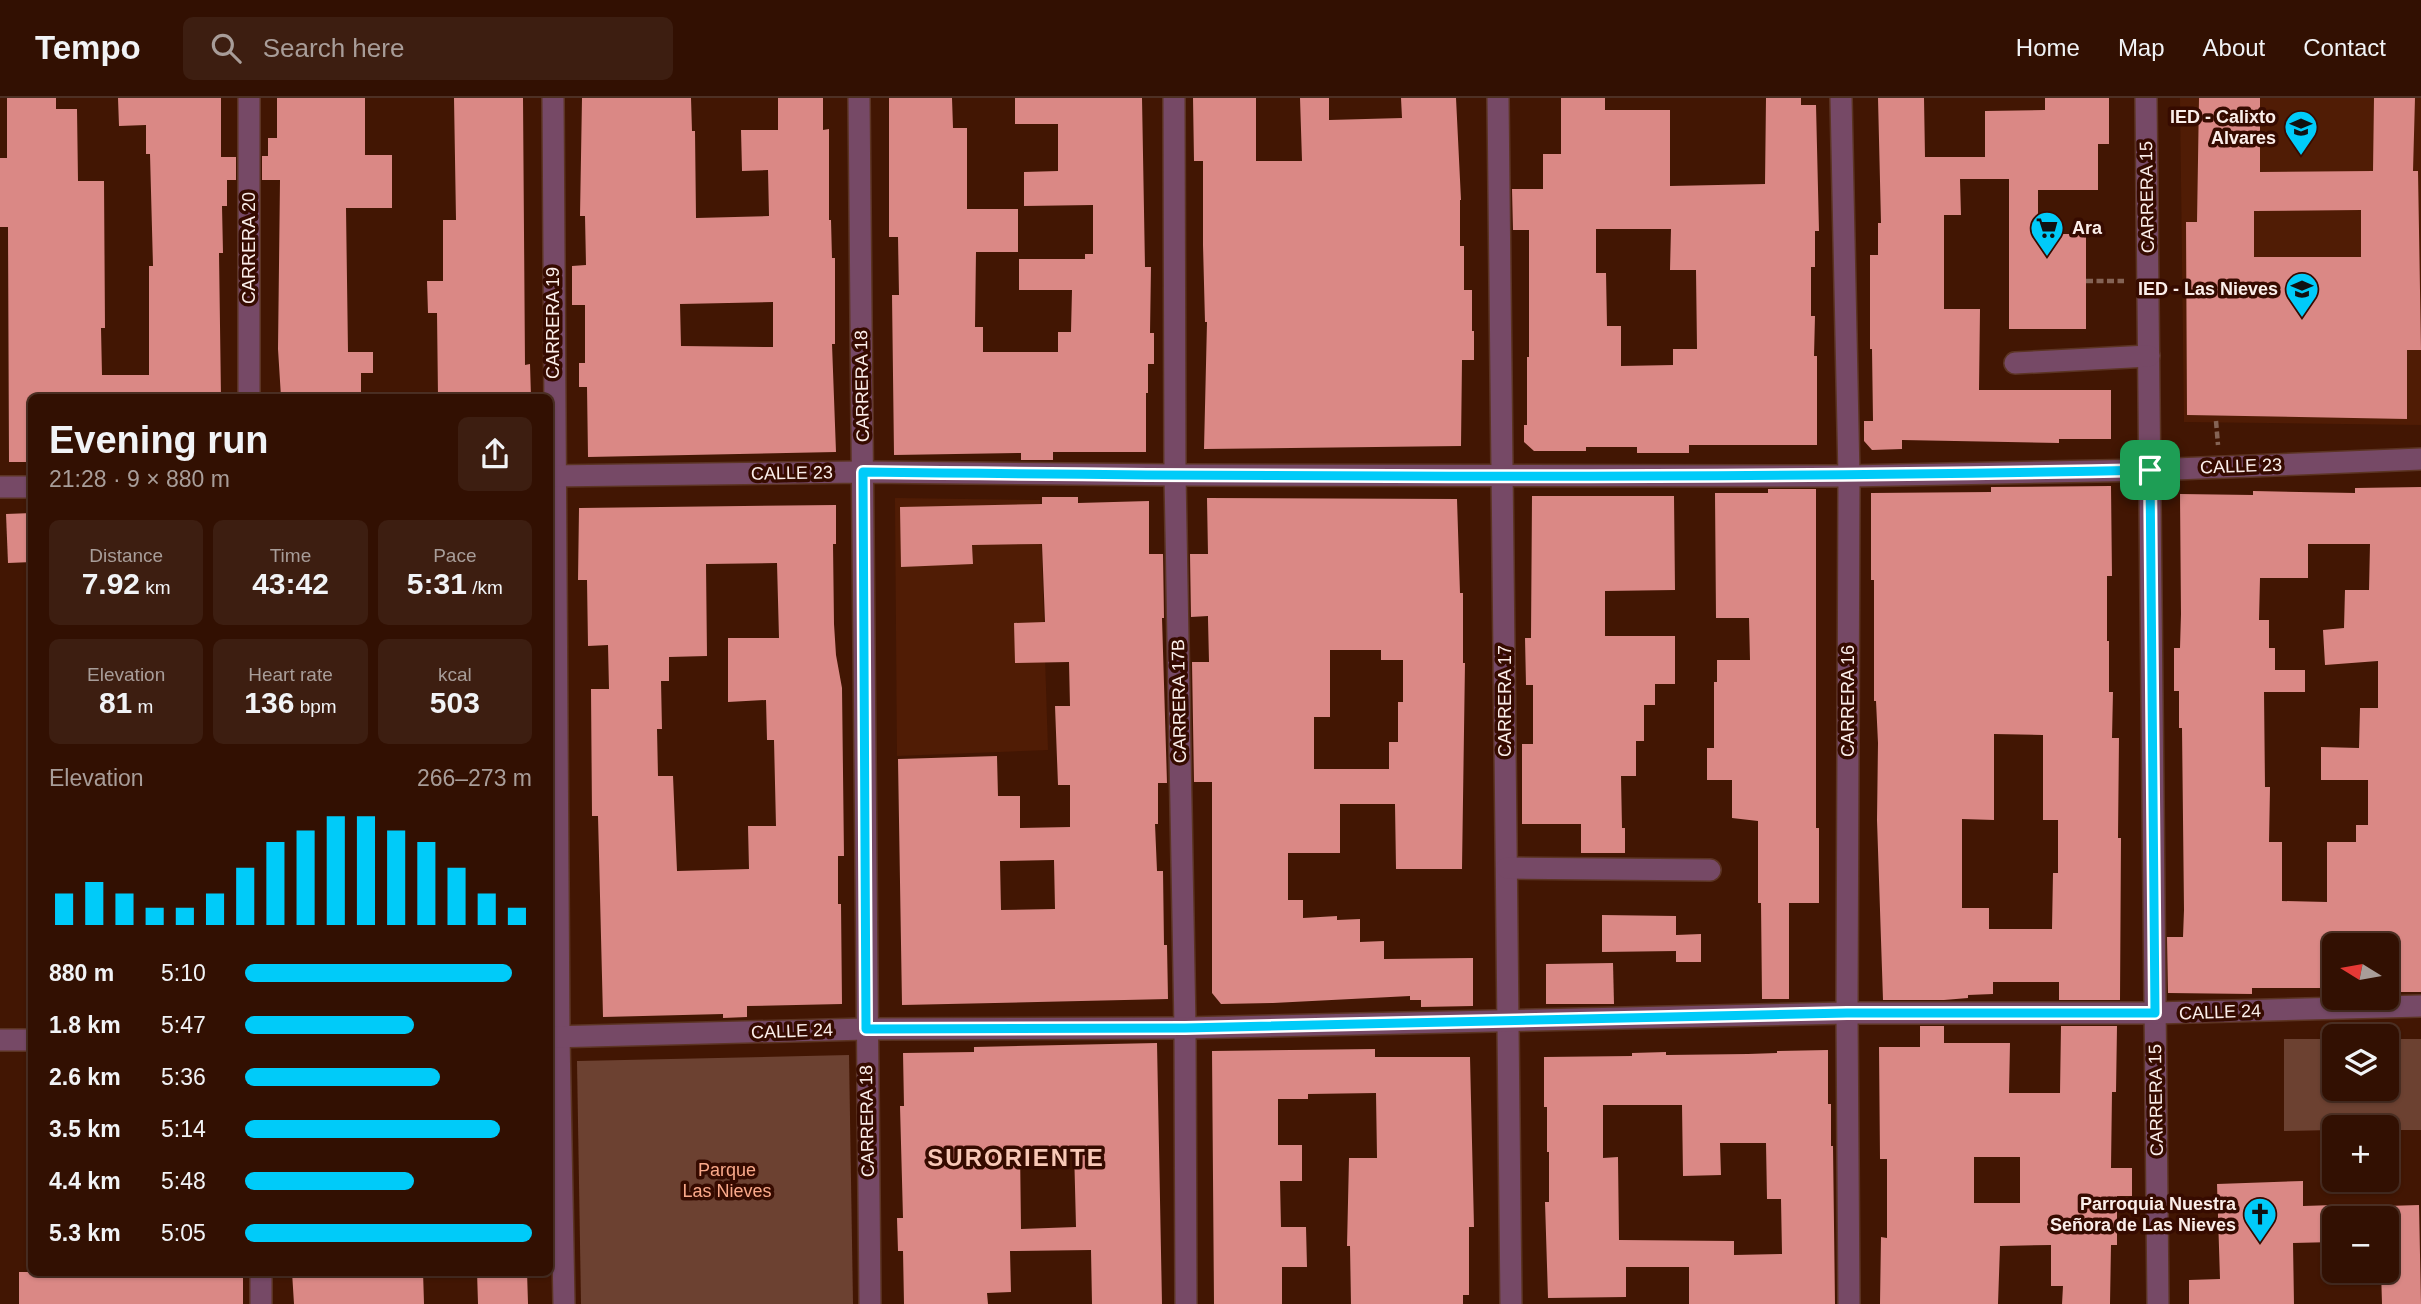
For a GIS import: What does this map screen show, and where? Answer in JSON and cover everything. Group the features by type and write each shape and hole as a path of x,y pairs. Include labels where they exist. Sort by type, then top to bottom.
{"street":[{"name":"CARRERA 20","path":"249,98 249,394"},
{"name":"CARRERA 19","path":"552,394 553,98"},
{"name":"CARRERA 18","path":"859,98 870,1304"},
{"name":"CARRERA 17B","path":"1174,98 1175,475 1185,1028 1186,1304"},
{"name":"CARRERA 17","path":"1498,98 1511,1304"},
{"name":"CARRERA 16","path":"1841,98 1849,476 1849,1304"},
{"name":"CARRERA 15","path":"2146,98 2158,1304"},
{"path":"2015,363 2149,356"},
{"name":"CALLE 23","path":"553,476 863,472 1849,476 2150,470 2421,459"},
{"path":"0,487 28,487"},
{"name":"CARRERA 19","path":"553,756 554,1037 564,1304"},
{"path":"1507,868 1710,870"},
{"name":"CALLE 24","path":"554,1037 866,1029 1185,1028 1847,1013 2155,1013 2421,1006"},
{"path":"0,1040 28,1040"},
{"path":"261,1276 261,1304"}],"path":[{"path":"2086,281 2148,281"}],"shaded area":[{"name":"IED - Las Nieves","path":"2180,98 2421,98 2421,425 2184,422"},
{"path":"895,498 1040,500 1048,750 897,756"}],"green space":[{"path":"2284,1039 2322,1039 2322,1101 2399,1101 2399,1039 2421,1039 2421,1130 2399,1130 2399,1115 2322,1115 2322,1130 2284,1131"},
{"name":"Parque Las Nieves","path":"849,1055 853,1304 581,1304 577,1061"}],"building":[{"path":"7,98 56,98 56,109 77,109 78,181 104,181 105,328 101,328 102,375 149,375 149,266 153,266 150,154 146,154 146,125 119,126 118,98 221,98 221,157 236,157 236,180 227,180 227,206 222,206 223,253 219,253 221,394 28,394 28,462 9,462 8,227 0,227 0,158 7,158"},
{"path":"277,98 365,98 365,155 392,155 392,208 346,208 348,352 373,352 373,373 361,373 361,394 281,394 278,349 280,180 262,180 262,156 268,156 268,138 277,138"},
{"path":"454,98 523,98 525,365 530,364 531,394 438,394 437,313 428,313 427,281 443,281 443,220 456,220"},
{"path":"582,98 691,98 692,131 695,131 696,218 769,216 768,170 742,171 741,130 778,130 778,98 823,98 823,130 829,129 829,220 832,258 835,258 835,344 832,344 836,452 588,457 587,387 579,387 579,363 585,363 585,305 572,305 572,266 586,265 585,216 580,216","holes":["773,302 773,347 681,346 680,304"]},
{"path":"889,98 952,98 953,128 967,128 967,209 1018,209 1018,252 976,252 975,327 983,327 983,352 1058,352 1058,332 1071,332 1072,290 1019,290 1019,259 1085,259 1085,254 1093,254 1093,205 1024,206 1024,172 1058,171 1058,124 1015,124 1015,98 1142,98 1145,267 1151,267 1150,333 1154,333 1154,364 1148,364 1146,393 1146,452 1053,452 1053,460 1021,460 1021,453 894,455 892,295 899,295 898,237 889,237"},
{"path":"1193,98 1256,98 1256,161 1302,161 1300,98 1329,98 1329,120 1402,118 1401,98 1456,98 1461,200 1460,246 1464,246 1464,290 1472,290 1474,331 1474,360 1462,360 1461,446 1204,449 1207,322 1203,161 1194,161"},
{"path":"1561,98 1605,98 1605,110 1670,110 1670,186 1765,184 1766,98 1801,98 1801,105 1816,105 1819,231 1815,231 1815,267 1811,267 1811,316 1815,316 1814,356 1817,356 1817,445 1689,445 1689,453 1637,453 1637,447 1534,451 1524,442 1529,357 1529,230 1513,230 1512,189 1543,189 1543,154 1561,154","holes":["1596,229 1671,229 1670,270 1696,270 1697,349 1673,349 1673,365 1621,366 1621,326 1607,326 1606,273 1596,273"]},
{"path":"1878,98 1924,98 1925,157 1985,157 1985,111 2045,110 2045,98 2109,98 2109,144 2098,144 2098,190 2038,190 2038,234 2086,234 2086,329 2009,329 2009,179 1960,179 1961,215 1944,215 1944,309 1980,309 1979,390 2111,390 2111,439 2059,439 2059,443 1902,440 1902,449 1872,450 1864,441 1864,421 1873,421 1870,255 1878,255 1878,223 1881,223"},
{"name":"IED - Las Nieves","path":"2199,98 2260,98 2260,172 2373,171 2374,98 2415,98 2413,171 2418,171 2421,350 2407,350 2407,419 2187,415 2186,222 2197,222","holes":["2361,210 2361,257 2254,257 2254,211"]},
{"path":"2111,486 2112,576 2107,576 2107,641 2109,692 2113,692 2112,738 2119,738 2120,1000 2059,1000 2059,982 1993,982 1993,994 1944,1000 1883,1000 1871,493 1991,492 1991,487","holes":["1994,734 2043,735 2043,820 2058,820 2058,873 2053,873 2052,929 1989,929 1989,908 1962,908 1962,819 1994,820"]},
{"path":"2421,487 2421,992 2399,992 2399,933 2322,933 2322,988 2252,988 2252,994 2168,993 2167,937 2183,937 2184,910 2182,728 2179,728 2179,691 2174,691 2174,648 2180,648 2180,494 2253,495 2253,491 2355,493 2355,488","holes":["2308,544 2370,544 2369,590 2345,590 2344,628 2323,630 2325,665 2378,661 2378,708 2360,708 2359,748 2321,747 2321,780 2368,780 2368,825 2356,825 2356,842 2327,842 2327,902 2282,901 2282,842 2269,842 2270,787 2265,787 2264,692 2305,692 2305,670 2275,670 2275,648 2269,648 2269,620 2259,620 2260,578 2308,578"]},
{"path":"1768,489 1816,489 1816,828 1819,828 1819,903 1789,903 1789,999 1762,999 1758,821 1732,818 1732,780 1707,780 1707,748 1714,748 1714,682 1717,682 1717,660 1750,660 1749,618 1716,618 1715,493 1768,493"},
{"path":"1532,496 1674,496 1675,590 1605,591 1605,636 1675,636 1675,684 1655,684 1655,705 1644,705 1644,741 1636,741 1636,776 1621,776 1625,853 1581,853 1581,824 1522,824 1522,744 1533,744 1533,685 1526,685 1525,638 1531,638"},
{"path":"1042,497 1078,497 1078,503 1149,501 1149,554 1163,554 1162,618 1167,783 1158,783 1158,824 1155,824 1157,871 1163,871 1168,999 902,1005 898,759 997,756 998,796 1020,796 1020,828 1070,827 1070,785 1058,785 1055,706 1070,706 1069,662 1015,663 1014,623 1045,622 1042,544 972,545 973,564 901,567 900,507 1042,504","holes":["1054,860 1055,909 1001,910 1000,861"]},
{"path":"1207,498 1457,499 1465,663 1462,869 1396,869 1395,804 1340,804 1340,853 1288,853 1288,900 1303,900 1303,918 1337,916 1337,920 1360,919 1360,942 1384,941 1384,959 1473,958 1473,1006 1421,1007 1421,1000 1410,1000 1410,996 1221,1004 1212,993 1212,782 1194,782 1192,662 1209,662 1208,616 1191,617 1190,554 1208,554","holes":["1330,650 1381,650 1381,660 1403,660 1403,702 1398,702 1398,742 1389,742 1389,769 1314,769 1314,717 1330,717"]},
{"path":"836,505 836,544 833,544 834,624 842,688 844,856 838,856 838,904 841,904 842,1004 747,1006 747,1017 723,1018 723,1014 603,1017 598,816 592,816 591,689 609,689 608,645 588,646 587,580 578,580 579,508","holes":["777,563 779,638 728,638 728,702 766,700 767,740 774,740 776,826 748,826 749,869 677,871 673,776 658,776 657,729 662,729 661,681 669,681 669,657 707,656 706,564"]},
{"path":"28,513 28,562 8,563 6,514"},
{"path":"1602,915 1676,916 1676,935 1701,934 1701,962 1676,962 1676,951 1602,952"},
{"path":"1613,963 1614,1004 1546,1004 1546,964"},
{"path":"1920,1026 1944,1026 1944,1043 2010,1043 2009,1093 2060,1093 2061,1026 2117,1026 2116,1092 2112,1092 2111,1168 2132,1168 2132,1196 2117,1196 2117,1245 2111,1245 2110,1304 2062,1304 2063,1286 2051,1286 2051,1245 2000,1246 1998,1304 1880,1304 1881,1237 1887,1238 1887,1159 1880,1159 1879,1047 1920,1047","holes":["1974,1157 2020,1157 2020,1203 1974,1203"]},
{"path":"1157,1043 1162,1304 1092,1304 1091,1250 1010,1251 1011,1292 987,1293 988,1304 904,1304 903,1251 898,1251 897,1218 903,1218 900,1106 904,1106 903,1053 974,1052 974,1047","holes":["1074,1148 1076,1227 1021,1229 1020,1149"]},
{"path":"1375,1049 1375,1057 1470,1057 1474,1227 1469,1227 1469,1295 1463,1295 1463,1304 1351,1304 1350,1246 1347,1246 1349,1158 1377,1158 1376,1093 1308,1094 1308,1099 1278,1099 1278,1145 1302,1145 1302,1181 1280,1181 1281,1227 1306,1227 1307,1267 1282,1267 1282,1304 1214,1304 1212,1051"},
{"path":"1828,1050 1828,1104 1831,1104 1833,1146 1835,1304 1689,1304 1689,1267 1626,1267 1626,1297 1548,1298 1545,1202 1549,1202 1549,1152 1547,1107 1544,1107 1544,1057 1632,1056 1632,1053 1666,1052 1666,1055 1748,1054","holes":["1603,1105 1682,1105 1683,1176 1721,1175 1720,1143 1766,1143 1767,1199 1781,1199 1782,1254 1734,1255 1734,1241 1619,1240 1618,1157 1603,1158"]},
{"path":"2303,1181 2303,1206 2334,1205 2322,1206 2322,1242 2293,1243 2294,1304 2189,1304 2189,1280 2220,1279 2217,1184"},
{"path":"2419,1205 2421,1304 2382,1304 2381,1283 2399,1283 2399,1206 2387,1206"},
{"path":"19,1272 28,1272 28,1276 243,1276 243,1304 19,1304"},
{"path":"292,1276 423,1276 424,1304 294,1304"},
{"path":"477,1276 527,1276 528,1304 478,1304"}],"place":[{"name":"IED - Calixto Alvares","path":"2301,157"},
{"name":"Ara","path":"2047,258"},
{"name":"IED - Las Nieves","path":"2302,319"},
{"name":"Parroquia Nuestra Señora de Las Nieves","path":"2260,1244"}],"district":[{"name":"SURORIENTE","path":"1016,1157"}],"route":[{"path":"2150,470 2155,1013 1847,1013 1185,1028 866,1029 863,472 1849,476 2150,470"}]}
